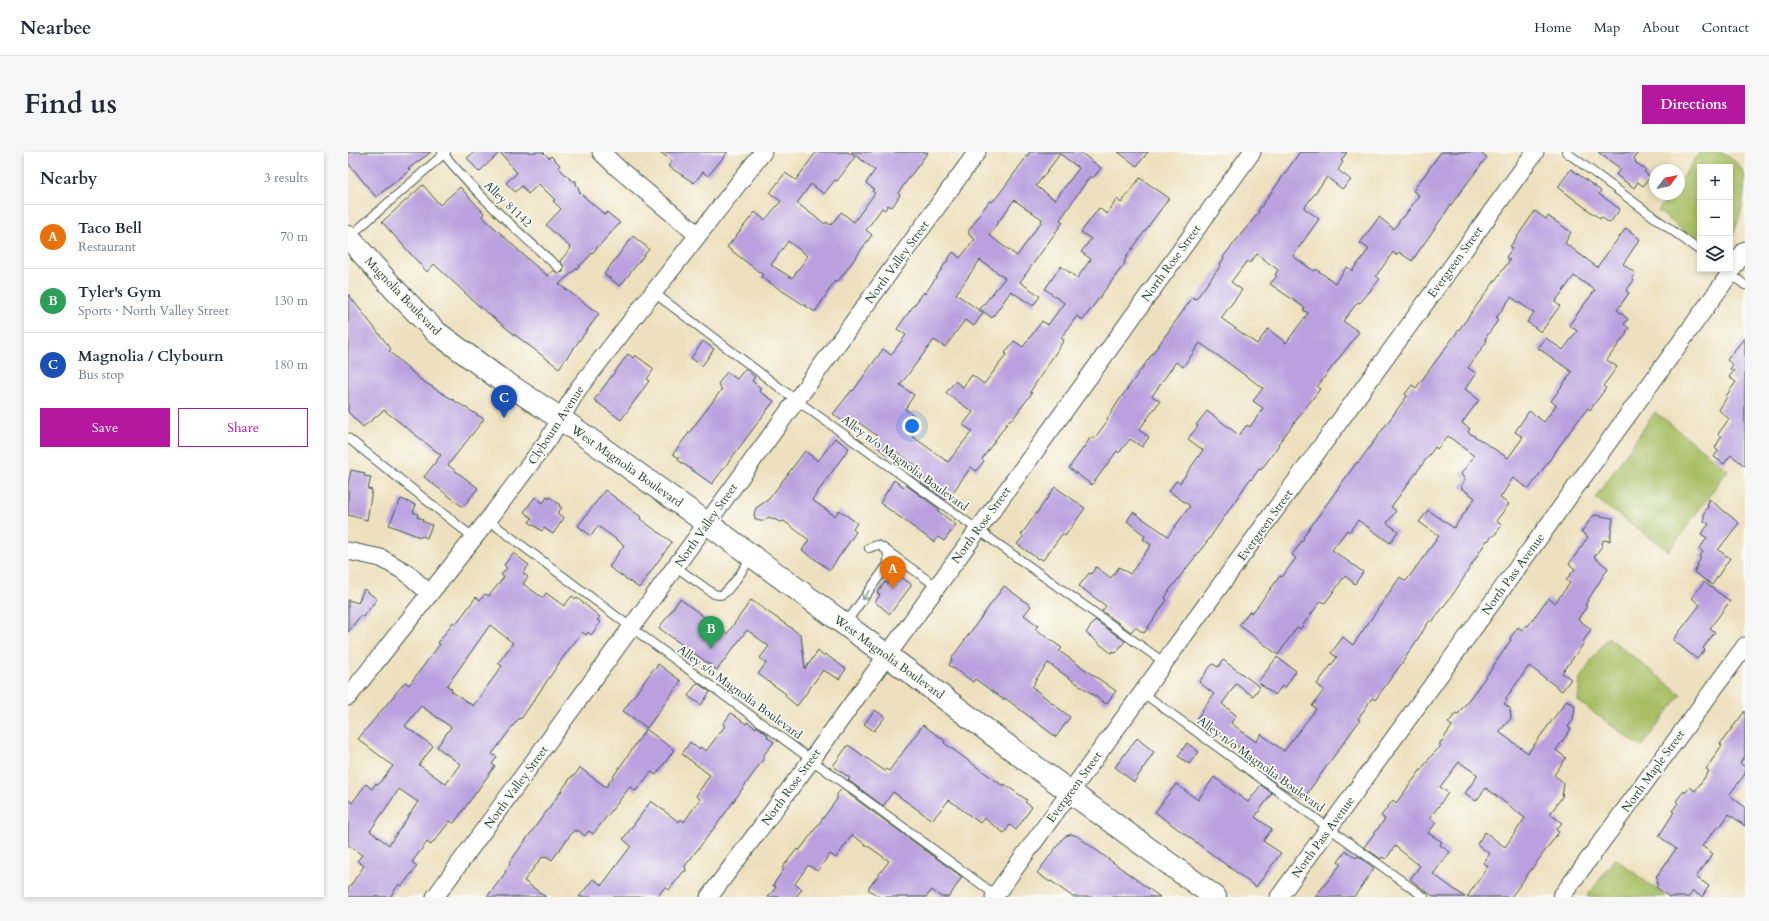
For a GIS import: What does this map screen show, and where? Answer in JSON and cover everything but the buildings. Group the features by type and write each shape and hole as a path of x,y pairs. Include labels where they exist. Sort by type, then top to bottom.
{"main road":[{"name":"Magnolia Boulevard","path":"348,237 395,290 436,332 497,377 560,419"},
{"name":"West Magnolia Boulevard","path":"560,419 707,523 1215,897"}],"street":[{"path":"601,152 620,170 698,235"},
{"name":"Clybourn Avenue","path":"348,697 488,520 548,440 578,389 763,152"},
{"name":"North Valley Street","path":"435,897 977,152"},
{"name":"North Rose Street","path":"709,897 812,759 886,654 1252,152"},
{"name":"Evergreen Street","path":"996,896 1070,791 1165,663 1534,152"},
{"name":"North Pass Avenue","path":"1733,264 1745,250"},
{"name":"North Pass Avenue","path":"1279,897 1726,272"},
{"path":"348,551 380,558 407,573 430,594"},
{"name":"North Maple Street","path":"1561,897 1745,646"}],"lane":[{"path":"1566,152 1697,249"},
{"path":"348,237 444,153"},
{"name":"Alley 81142","path":"444,153 469,183 506,221 559,268"},
{"path":"1728,272 1745,285"},
{"name":"Alley n/o Magnolia Boulevard","path":"653,292 796,400 1165,663"},
{"path":"348,438 474,538"},
{"name":"Alley s/o Magnolia Boulevard","path":"488,520 996,896"},
{"path":"869,548 877,545 886,550 936,586"},
{"path":"845,625 888,564 888,554 886,550"},
{"path":"676,567 714,594 722,595 752,557"},
{"name":"Alley n/o Magnolia Boulevard","path":"1143,693 1424,897"}],"green space":[{"path":"1700,152 1722,153 1739,166 1745,178 1744,193 1740,217 1733,234 1733,164 1697,164 1697,242 1658,211 1666,200 1685,200 1685,173"},
{"path":"1655,412 1728,470 1669,551 1595,498"},
{"path":"1608,637 1681,694 1641,747 1578,701 1580,678"},
{"path":"1615,858 1666,897 1587,897"}],"place":[{"name":"Magnolia / Clybourn","path":"504,418"},
{"name":"Taco Bell","path":"893,589"},
{"name":"Tyler's Gym","path":"711,649"}]}
